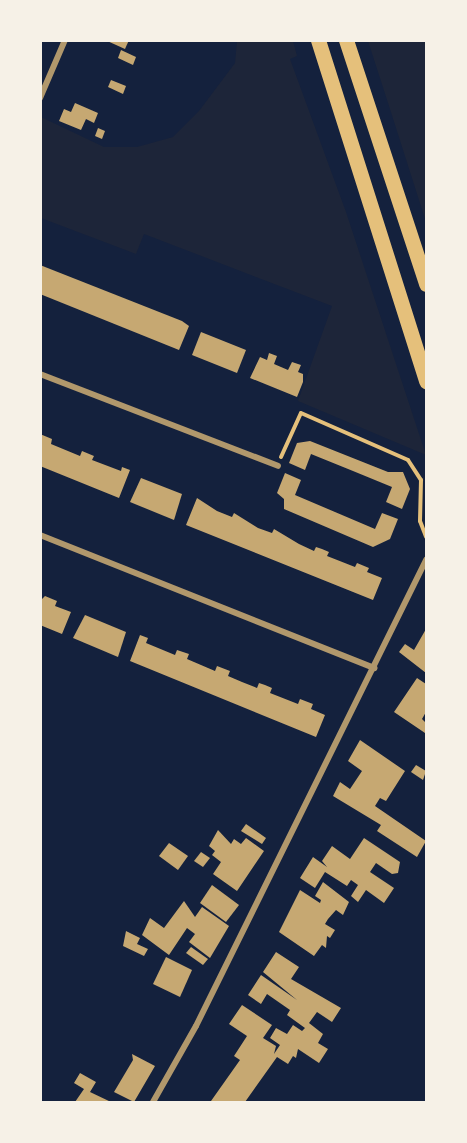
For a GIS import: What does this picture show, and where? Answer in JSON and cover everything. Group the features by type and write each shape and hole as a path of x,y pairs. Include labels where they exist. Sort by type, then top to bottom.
{"highway":[{"path":"318,40 426,381"},
{"path":"346,40 426,284"}],"street":[{"path":"40,98 65,40"},
{"path":"40,374 278,466"},
{"path":"40,536 374,668"},
{"path":"153,1102 196,1026 426,560"}],"path":[{"path":"278,466 301,413 408,460 421,480 420,521 426,537"}],"shaded area":[{"path":"237,41 293,41 297,56 290,59 346,212 426,455 298,401 332,306 144,234 136,254 41,218 41,117 104,147 137,147 173,137 199,111 235,63"},
{"path":"368,41 426,41 426,222 389,106"}],"building":[{"path":"105,40 129,40 125,49"},
{"path":"121,50 136,57 133,65 118,58"},
{"path":"111,80 126,86 123,94 108,87"},
{"path":"75,103 98,113 94,123 86,119 81,130 59,121 64,109 71,112"},
{"path":"98,128 105,131 102,139 95,136"},
{"path":"40,265 182,321 189,326 179,350 40,294"},
{"path":"201,332 246,350 237,373 192,355"},
{"path":"269,353 277,356 274,364 288,370 292,362 301,365 298,372 303,374 303,382 297,397 250,378 260,357 267,360"},
{"path":"40,434 52,439 51,444 80,456 82,451 94,456 92,460 121,471 122,467 130,470 119,498 40,466"},
{"path":"310,441 388,472 403,472 410,489 402,509 386,502 392,487 353,471 311,454 305,470 289,463 297,443"},
{"path":"285,473 301,480 295,495 375,529 382,513 398,519 390,539 373,547 284,509 284,499 277,493"},
{"path":"141,478 182,494 174,520 130,502"},
{"path":"197,498 217,511 232,517 234,513 258,528 272,533 274,529 314,551 316,547 329,552 327,556 355,567 357,563 369,568 367,572 382,578 373,600 186,525"},
{"path":"45,596 57,601 55,606 71,612 62,634 40,625 40,601"},
{"path":"85,615 126,632 118,657 73,638"},
{"path":"426,629 426,673 399,652 405,644 414,650"},
{"path":"140,635 148,638 146,643 175,655 177,650 189,654 187,659 215,671 217,666 230,671 228,676 257,688 259,683 272,688 270,693 298,704 300,699 313,704 311,709 325,715 316,737 130,661"},
{"path":"417,678 426,684 426,712 422,719 426,723 425,733 394,712"},
{"path":"360,740 405,771 386,801 380,798 375,806 426,841 417,857 377,831 381,825 333,796 340,782 350,789 362,771 348,761"},
{"path":"416,765 426,771 423,780 411,772"},
{"path":"246,824 266,838 262,844 241,831"},
{"path":"218,830 231,844 234,839 241,844 246,838 264,851 237,891 213,874 221,862 212,855 215,851 209,846"},
{"path":"364,838 400,862 398,873 392,874 376,863 370,872 394,888 384,903 366,890 358,902 351,896 358,885 351,880 347,886 325,872 315,888 300,878 313,857 327,867 322,861 332,846 350,859"},
{"path":"169,843 188,856 178,870 159,856"},
{"path":"201,852 210,858 203,867 194,861"},
{"path":"323,882 349,902 343,915 336,910 328,919 325,924 335,930 330,938 327,936 326,948 322,945 314,956 279,932 300,890 320,903 321,900 315,896"},
{"path":"212,885 239,905 226,922 200,903"},
{"path":"184,901 195,917 202,907 229,926 210,958 189,942 195,934 187,928 169,955 142,935 150,918 164,928"},
{"path":"126,931 140,938 137,944 148,949 144,956 123,946"},
{"path":"191,947 208,959 203,965 186,953"},
{"path":"276,952 299,967 291,979 341,1008 332,1022 317,1012 309,1023 323,1034 318,1043 328,1049 319,1063 298,1049 296,1058 293,1056 288,1064 277,1057 245,1102 213,1102 211,1101 240,1060 234,1056 247,1036 229,1024 242,1005 272,1025 263,1038 276,1046 274,1054 280,1045 270,1038 276,1028 287,1034 293,1025 302,1031 305,1028 287,1015 290,1010 267,994 261,1004 248,995 261,975 297,1000 263,972"},
{"path":"166,957 192,970 180,997 153,984"},
{"path":"132,1054 155,1066 134,1102 114,1092 133,1060"},
{"path":"80,1073 96,1082 90,1092 111,1102 75,1102 84,1089 74,1083"}]}
